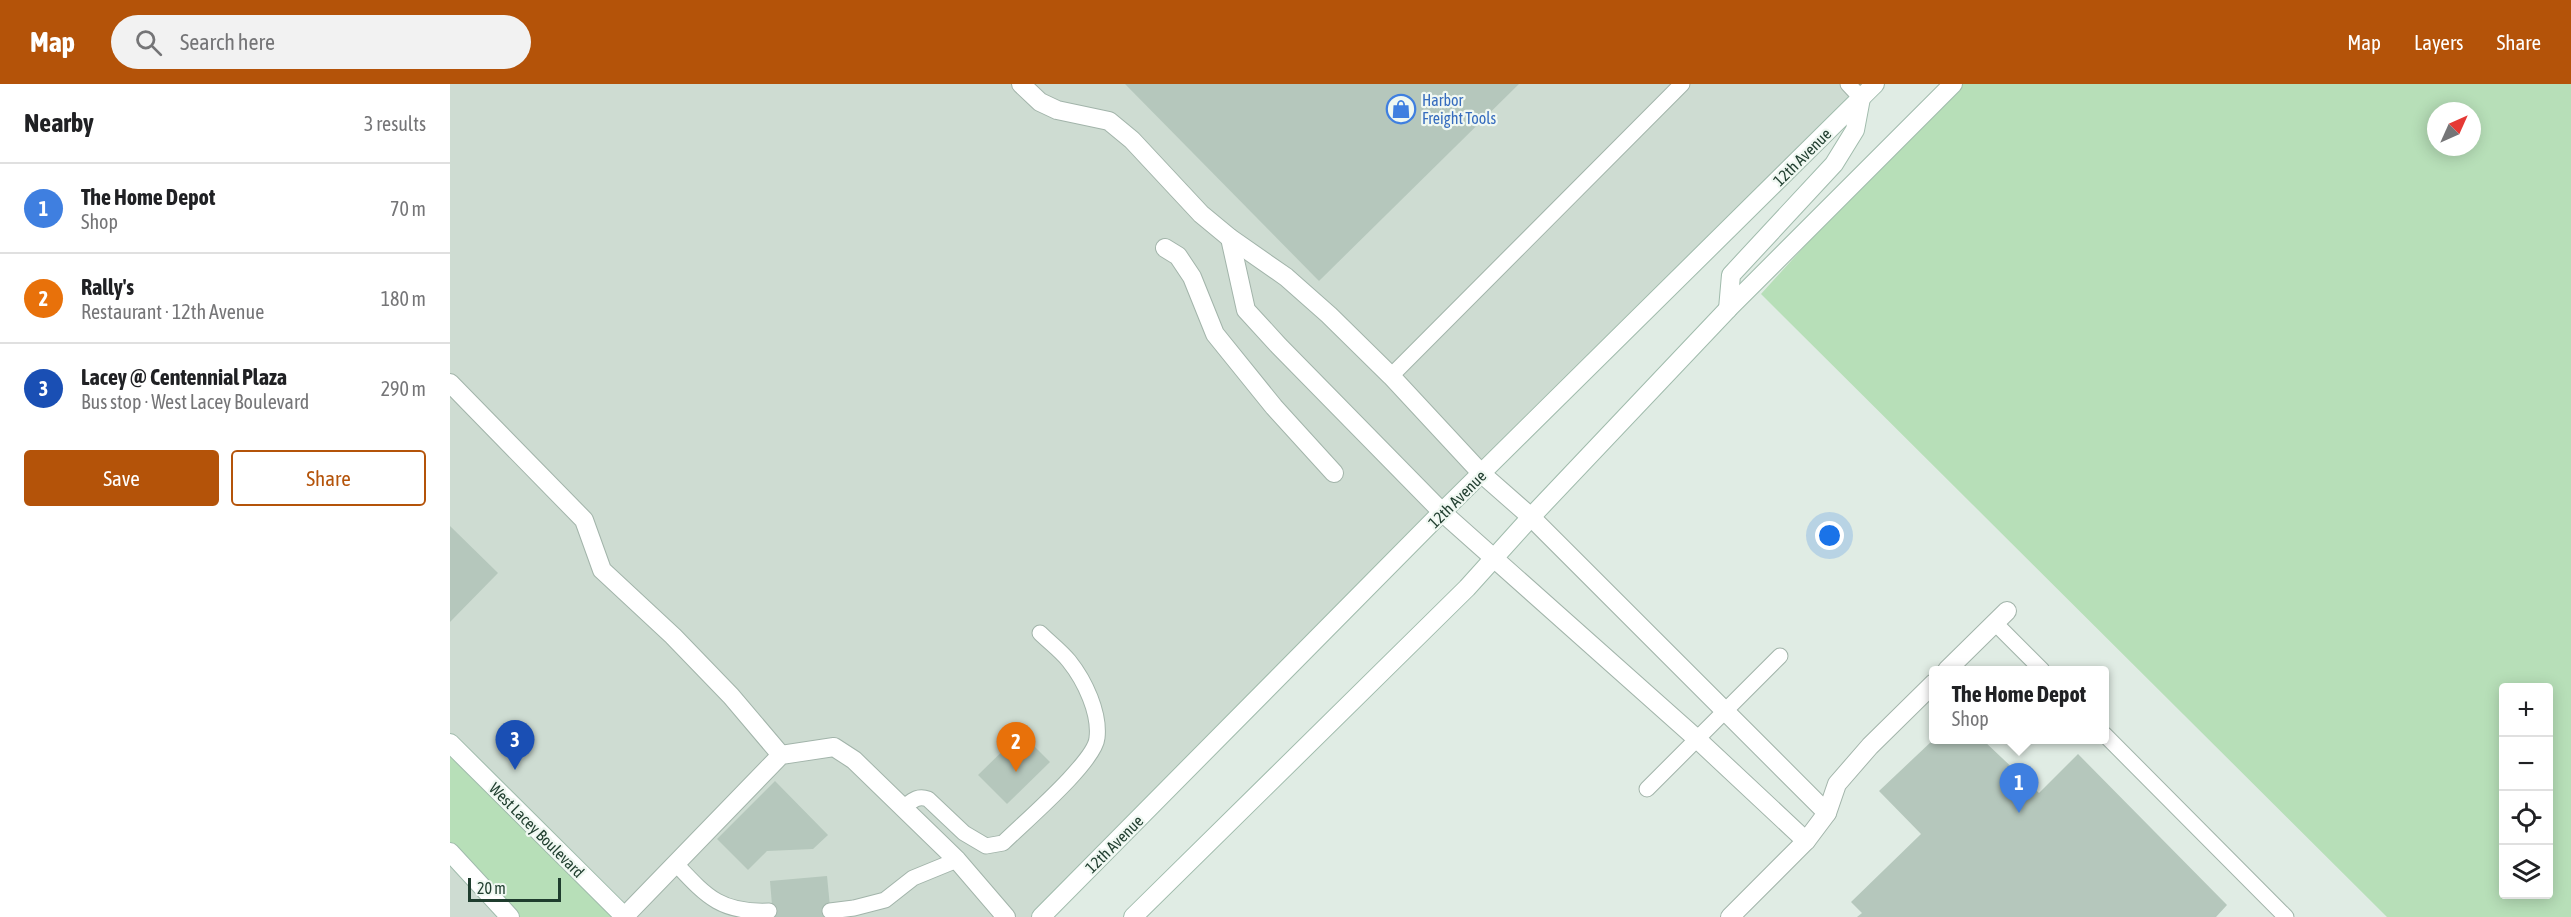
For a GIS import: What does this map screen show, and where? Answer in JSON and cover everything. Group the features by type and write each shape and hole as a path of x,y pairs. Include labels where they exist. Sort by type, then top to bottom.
{"street":[{"path":"1021,84 1040,102 1057,110 1109,121 1132,140 1201,214 1230,238 1286,276 1391,376 1482,474 1531,517 1827,813"},
{"name":"12th Avenue","path":"1041,917 1442,512 1875,84"},
{"path":"1133,917 1496,558 1531,517 1728,309 1953,84"},
{"path":"1728,309 1731,275 1834,164 1855,130 1861,98"},
{"path":"1230,238 1246,310 1279,346 1442,512 1697,739 1806,841"},
{"path":"1165,248 1178,256 1192,277 1215,334 1274,407 1334,474"},
{"path":"450,383 584,520 602,570 723,687 781,755"},
{"path":"1951,666 2001,617"},
{"path":"1730,917 1806,841 1827,813 1837,784 1870,746 1929,689"},
{"path":"624,917 781,755 834,747 854,760 957,860 1006,917"},
{"name":"West Lacey Boulevard","path":"452,748 624,917"},
{"path":"450,852 510,917"}],"lane":[{"path":"1391,376 1682,84"},
{"path":"1848,84 1861,98"},
{"path":"2001,617 2039,666"},
{"path":"903,808 916,798 928,799 964,833 979,842 986,846 1003,843 1086,761 1097,740 1096,718 1085,687 1069,661 1040,633"},
{"path":"1647,789 1780,656"},
{"path":"2109,739 2286,917"},
{"path":"830,911 885,900 914,878 957,860"},
{"path":"676,864 699,888 727,907 745,912 769,911"}],"shaded area":[{"path":"450,84 1875,84 1041,917 625,917 450,743"},
{"path":"450,852 510,917 450,917"}],"green space":[{"path":"1952,84 2571,84 2571,917 2387,917 1761,294"},
{"path":"450,743 625,917 510,917 450,852"}],"building":[{"path":"1125,84 1519,84 1319,281"},
{"path":"450,526 498,573 450,622"},
{"path":"1021,733 1050,762 1007,804 978,775"},
{"path":"1929,744 1987,744 2039,793 2078,754 2227,905 2216,917 1857,917 1862,913 1851,902 1921,834 1879,791"},
{"path":"775,781 828,835 813,849 767,851 748,870 717,839"},
{"path":"827,876 831,917 773,917 770,881"}],"place":[{"name":"Harbor Freight Tools","path":"1401,109"},
{"name":"Lacey @ Centennial Plaza","path":"515,770"},
{"name":"Rally's","path":"1016,772"},
{"name":"The Home Depot","path":"2019,813"}]}
